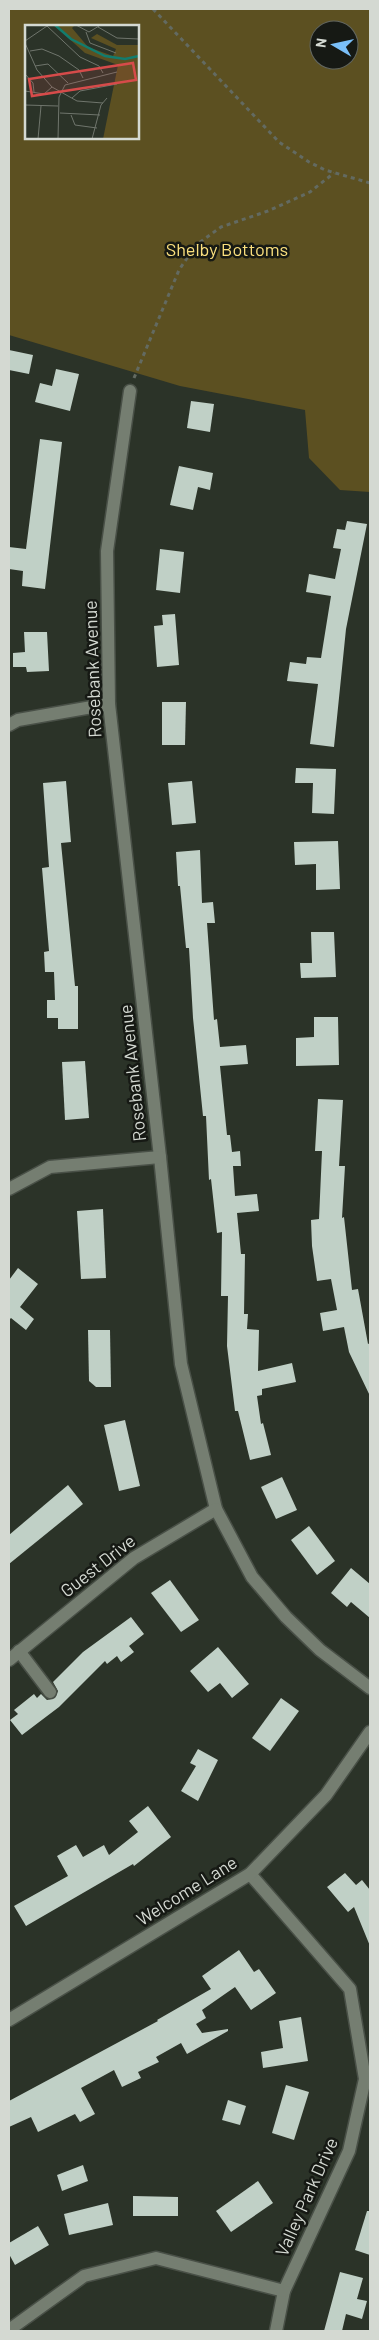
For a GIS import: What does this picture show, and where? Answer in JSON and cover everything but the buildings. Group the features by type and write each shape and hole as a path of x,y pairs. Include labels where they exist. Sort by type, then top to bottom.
{"street":[{"name":"Rosebank Avenue","path":"130,391 107,551 109,704 160,1157 181,1364 216,1509 252,1577 286,1617 320,1650 370,1688"},
{"path":"9,725 18,720 109,704"},
{"path":"9,1189 50,1167 160,1157"},
{"name":"Guest Drive","path":"9,1660 134,1558 216,1509"},
{"path":"20,1651 50,1692"},
{"name":"Welcome Lane","path":"9,2020 250,1874 326,1795 370,1732"},
{"name":"Valley Park Drive","path":"250,1874 350,1989 365,2079 350,2151 284,2291 276,2331"},
{"path":"9,2330 84,2276 156,2258 284,2291"}],"path":[{"path":"153,9 279,142 309,162 334,173 370,183"},
{"path":"130,391 137,368 154,333 179,270 196,245 221,228 268,211 310,192 334,173"}],"green space":[{"name":"Shelby Bottoms","path":"9,9 370,9 370,492 340,490 309,458 305,410 180,386 9,335"}]}
